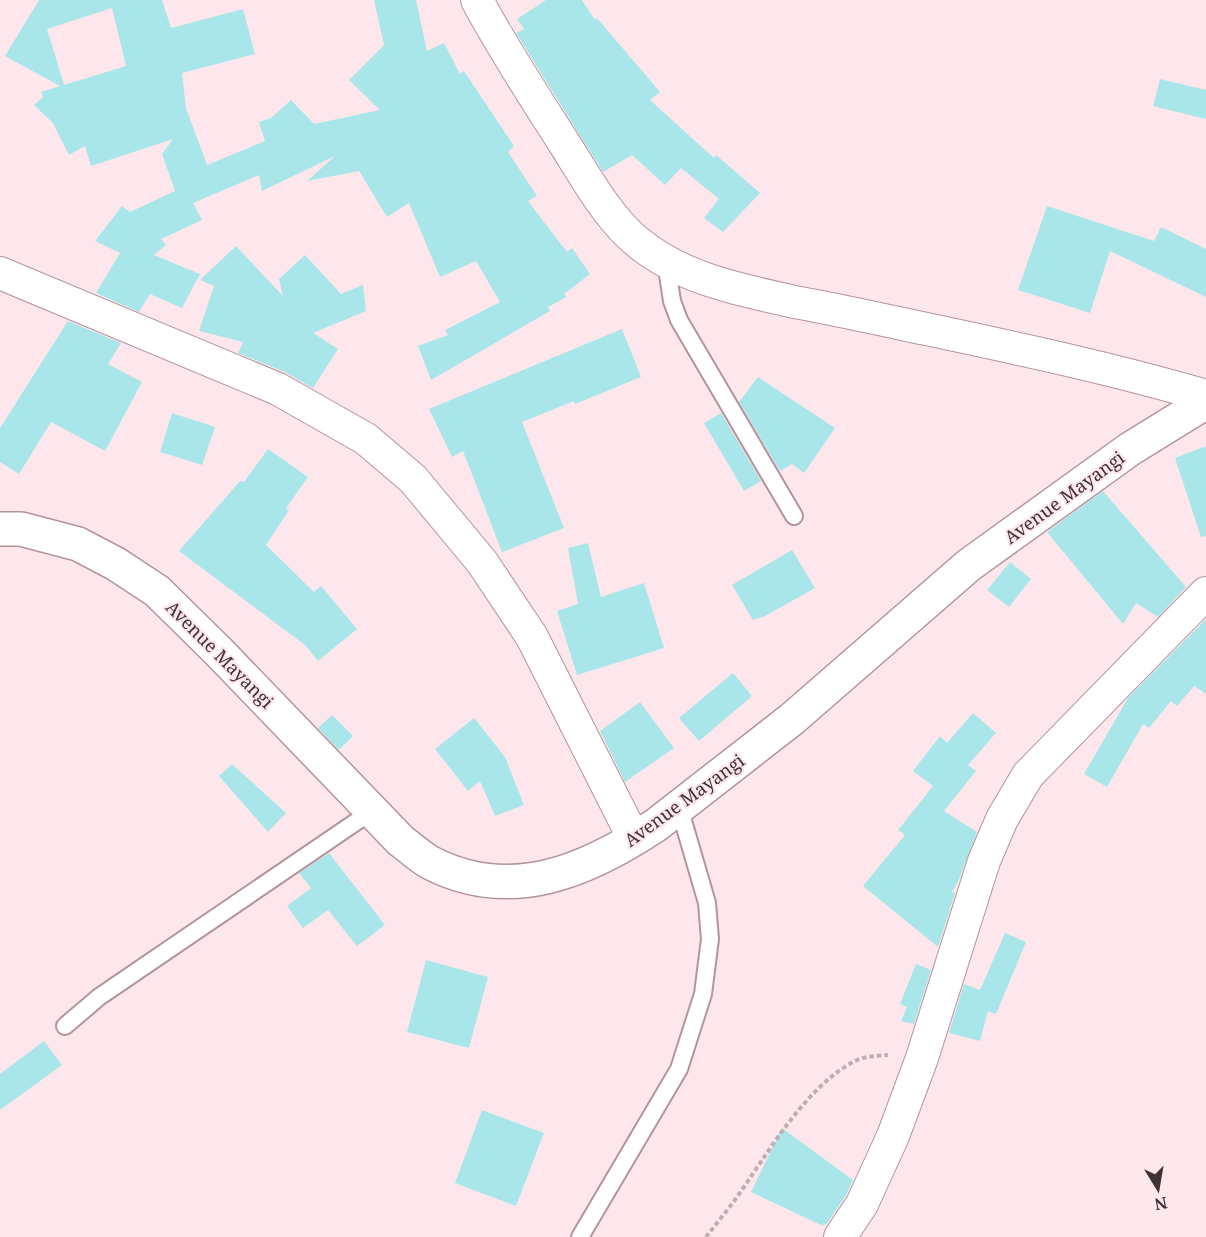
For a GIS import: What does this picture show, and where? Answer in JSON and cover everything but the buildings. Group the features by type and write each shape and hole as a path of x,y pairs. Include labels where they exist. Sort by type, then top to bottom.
{"street":[{"path":"477,0 497,37 611,213 638,243 666,262 695,275 757,294 1072,360 1206,396"},
{"path":"0,273 278,389 366,439 413,480 482,562 532,637 634,839"},
{"name":"Avenue Mayangi","path":"0,529 21,529 78,544 116,564 157,591 219,651 401,841 430,862 468,878 516,883 570,872 634,839 792,719 969,566 1130,449 1206,402"},
{"path":"840,1237 862,1204 894,1136 922,1058 984,861 1002,819 1028,775 1206,593"}],"lane":[{"path":"666,262 672,301 679,320 794,516"},
{"path":"580,1237 679,1070 702,994 710,939 707,903 679,807"},
{"path":"65,1026 99,997 372,811"}],"path":[{"path":"706,1237 785,1128 800,1109 829,1081 852,1063 868,1056 891,1055 922,1058"}]}
